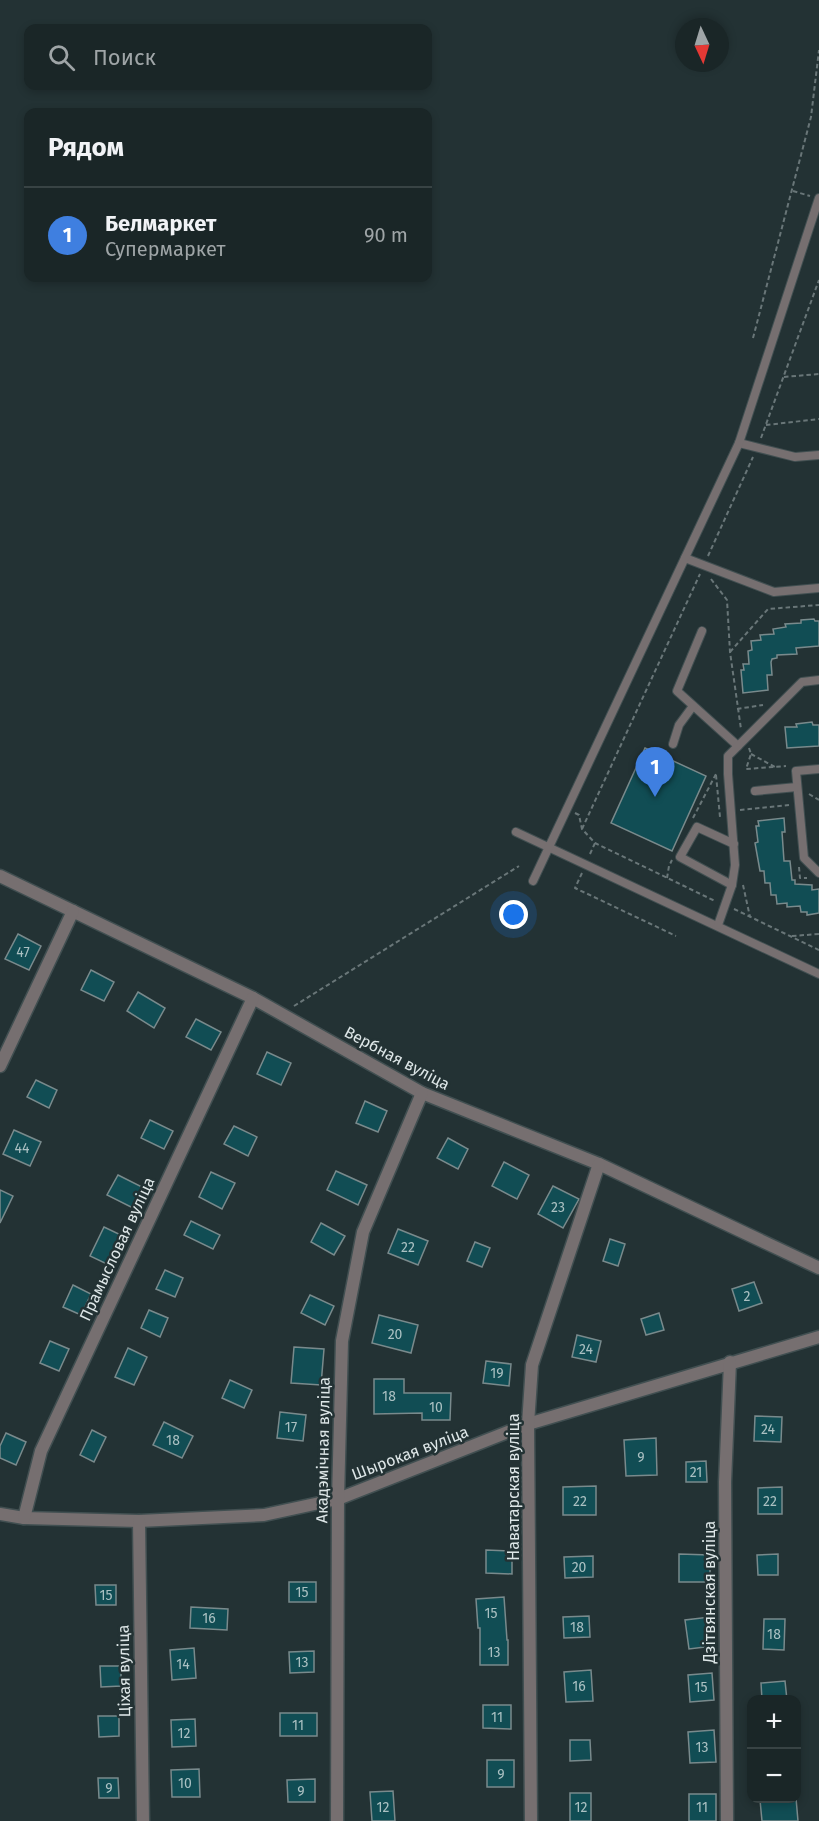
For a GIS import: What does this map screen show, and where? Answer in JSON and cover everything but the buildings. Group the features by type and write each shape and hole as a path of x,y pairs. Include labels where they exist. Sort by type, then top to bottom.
{"street":[{"name":"Вербная вуліца","path":"0,876 253,998 422,1093 599,1164 819,1269"},
{"path":"0,1066 73,911"},
{"name":"Прамысловая вуліца","path":"24,1518 40,1451 253,998"},
{"name":"Акадэмічная вуліца","path":"337,1821 338,1498 342,1341 363,1232 422,1093"},
{"name":"Наватарская вуліца","path":"531,1821 528,1424 532,1365 599,1164"},
{"name":"Шырокая вуліца","path":"0,1514 24,1518 139,1521 264,1515 338,1498 528,1424 819,1337"},
{"name":"Дзітвянская вуліца","path":"727,1821 725,1482 730,1362"},
{"name":"Ціхая вуліца","path":"139,1521 143,1821"}],"lane":[{"path":"533,881 739,442 819,198"},
{"path":"739,442 795,457 819,455"},
{"path":"685,558 774,592 819,588"},
{"path":"702,631 678,691 738,746"},
{"path":"718,925 732,885 735,865 728,756 802,682 819,680"},
{"path":"673,744 679,725 693,706"},
{"path":"819,769 796,771 804,858 819,873"},
{"path":"755,791 797,787"},
{"path":"732,885 680,857 697,827 734,844"},
{"path":"516,832 819,974"}],"path":[{"path":"753,338 811,117 819,50"},
{"path":"792,191 819,198"},
{"path":"784,377 819,374"},
{"path":"765,425 819,419"},
{"path":"701,572 708,575 727,600 737,709 740,728 744,736"},
{"path":"730,652 768,609 819,604"},
{"path":"737,709 781,703"},
{"path":"748,745 751,754 746,769 786,766"},
{"path":"751,754 775,767"},
{"path":"719,812 791,805"},
{"path":"567,809 579,815 582,830 595,843 819,950"},
{"path":"595,843 575,888 676,936"},
{"path":"281,1014 519,866"},
{"path":"790,936 819,934"}],"place":[{"name":"Белмаркет","path":"655,797"}]}
